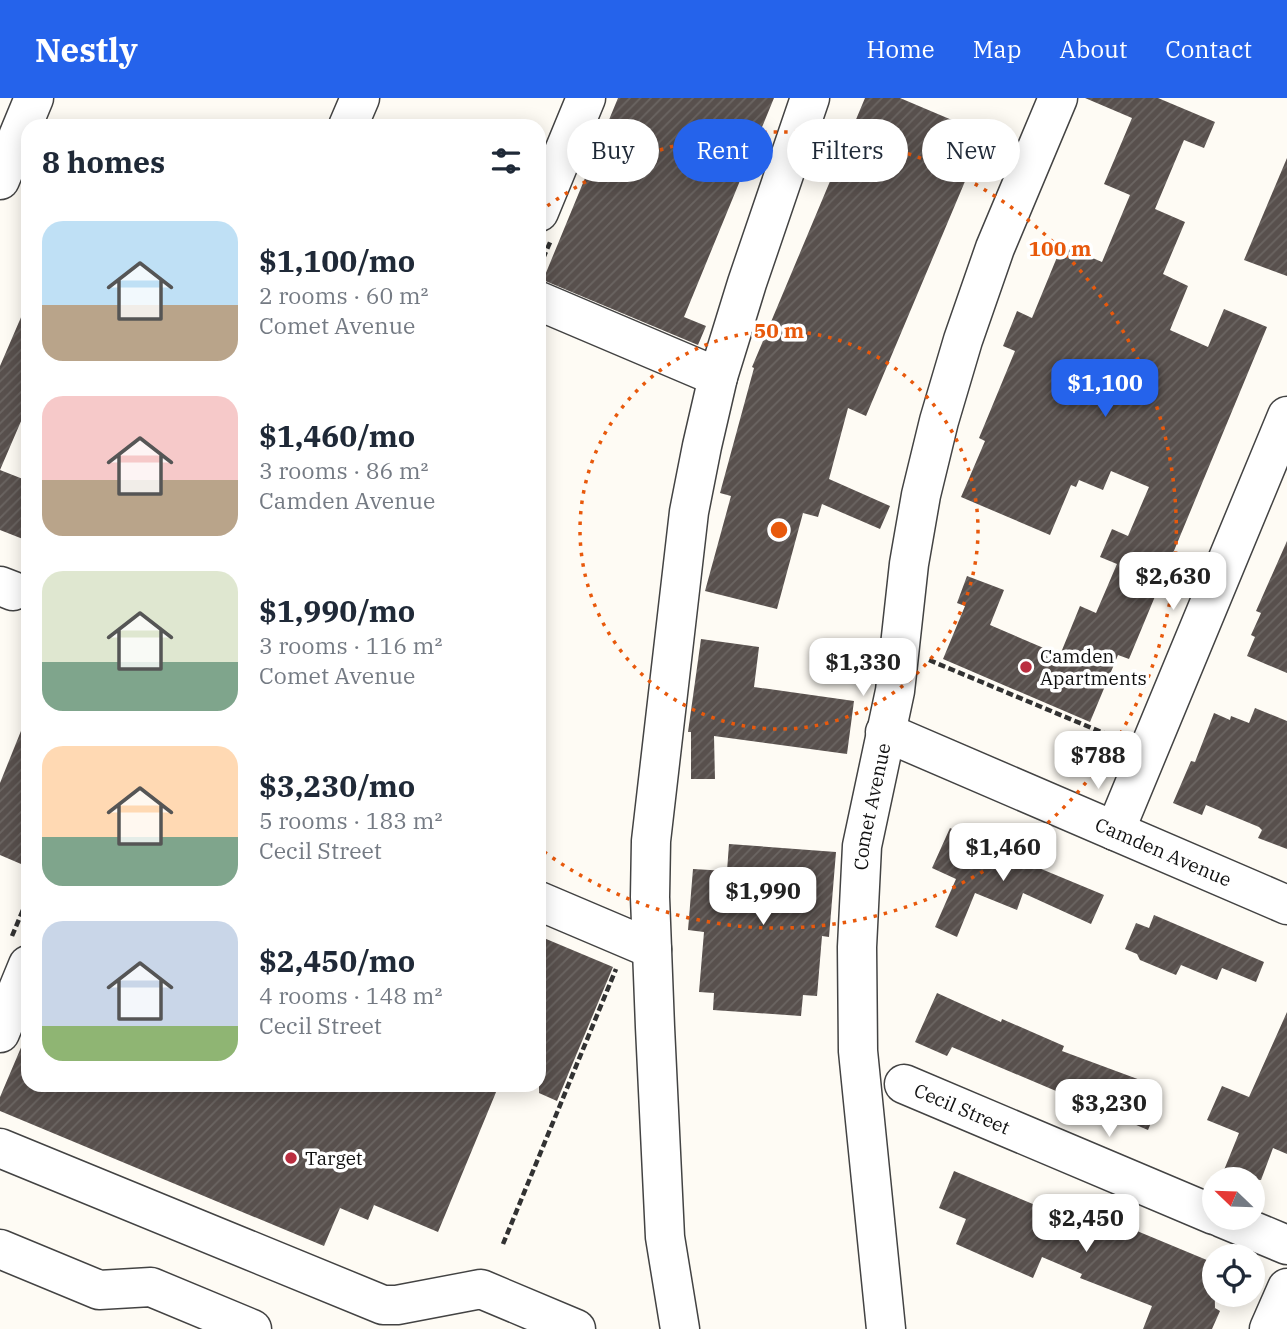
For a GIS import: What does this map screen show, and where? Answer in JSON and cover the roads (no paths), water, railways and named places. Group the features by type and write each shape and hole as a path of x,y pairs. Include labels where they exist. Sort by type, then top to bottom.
{"street":[{"path":"25,119 34,98"},
{"path":"351,119 360,98"},
{"path":"546,195 586,98"},
{"path":"680,1329 665,1237 636,955 689,512 718,377 810,98"},
{"name":"Comet Avenue","path":"886,1329 858,1051 857,947 862,846 895,691 909,564 939,421 963,340 995,248 1058,98"},
{"path":"0,180 21,129"},
{"path":"546,304 718,377"},
{"path":"1115,831 1287,416"},
{"name":"Camden Avenue","path":"885,732 1287,905"},
{"path":"546,905 636,955"},
{"path":"0,1033 19,954"},
{"name":"Cecil Street","path":"904,1084 1202,1210"},
{"path":"0,1148 383,1305 397,1305 481,1289 576,1329"},
{"path":"1251,1230 1287,1245"},
{"path":"0,1249 99,1290 151,1287 252,1329"},
{"path":"1269,1329 1287,1288"}],"place":[{"name":"Camden Apartments","path":"1026,667"},
{"name":"Target","path":"291,1158"}]}
